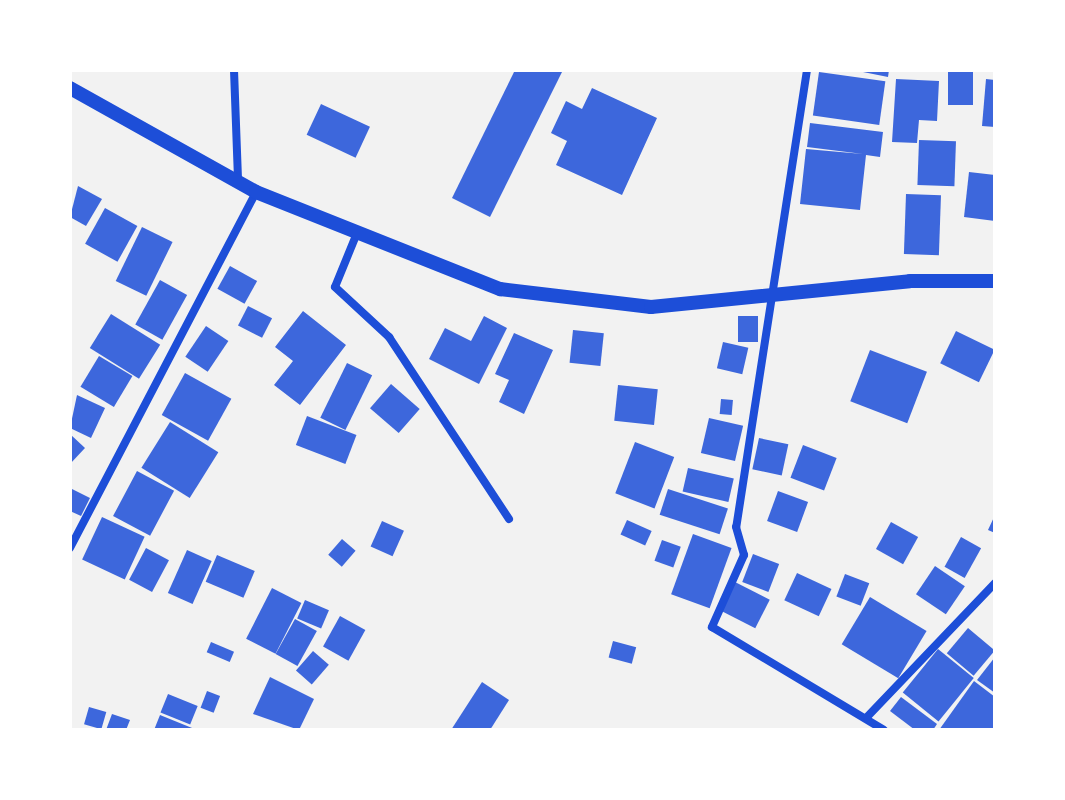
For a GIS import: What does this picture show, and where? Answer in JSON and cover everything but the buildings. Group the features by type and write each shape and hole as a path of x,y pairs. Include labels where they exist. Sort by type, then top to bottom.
{"street":[{"path":"234,70 238,177"},
{"path":"807,70 736,527 744,555 712,627 867,717 884,730"},
{"path":"70,88 238,177 256,192 500,289 651,307 771,294 995,281"},
{"path":"70,548 256,192"},
{"path":"357,233 335,287 389,337 509,519"},
{"path":"867,717 995,583"}]}
